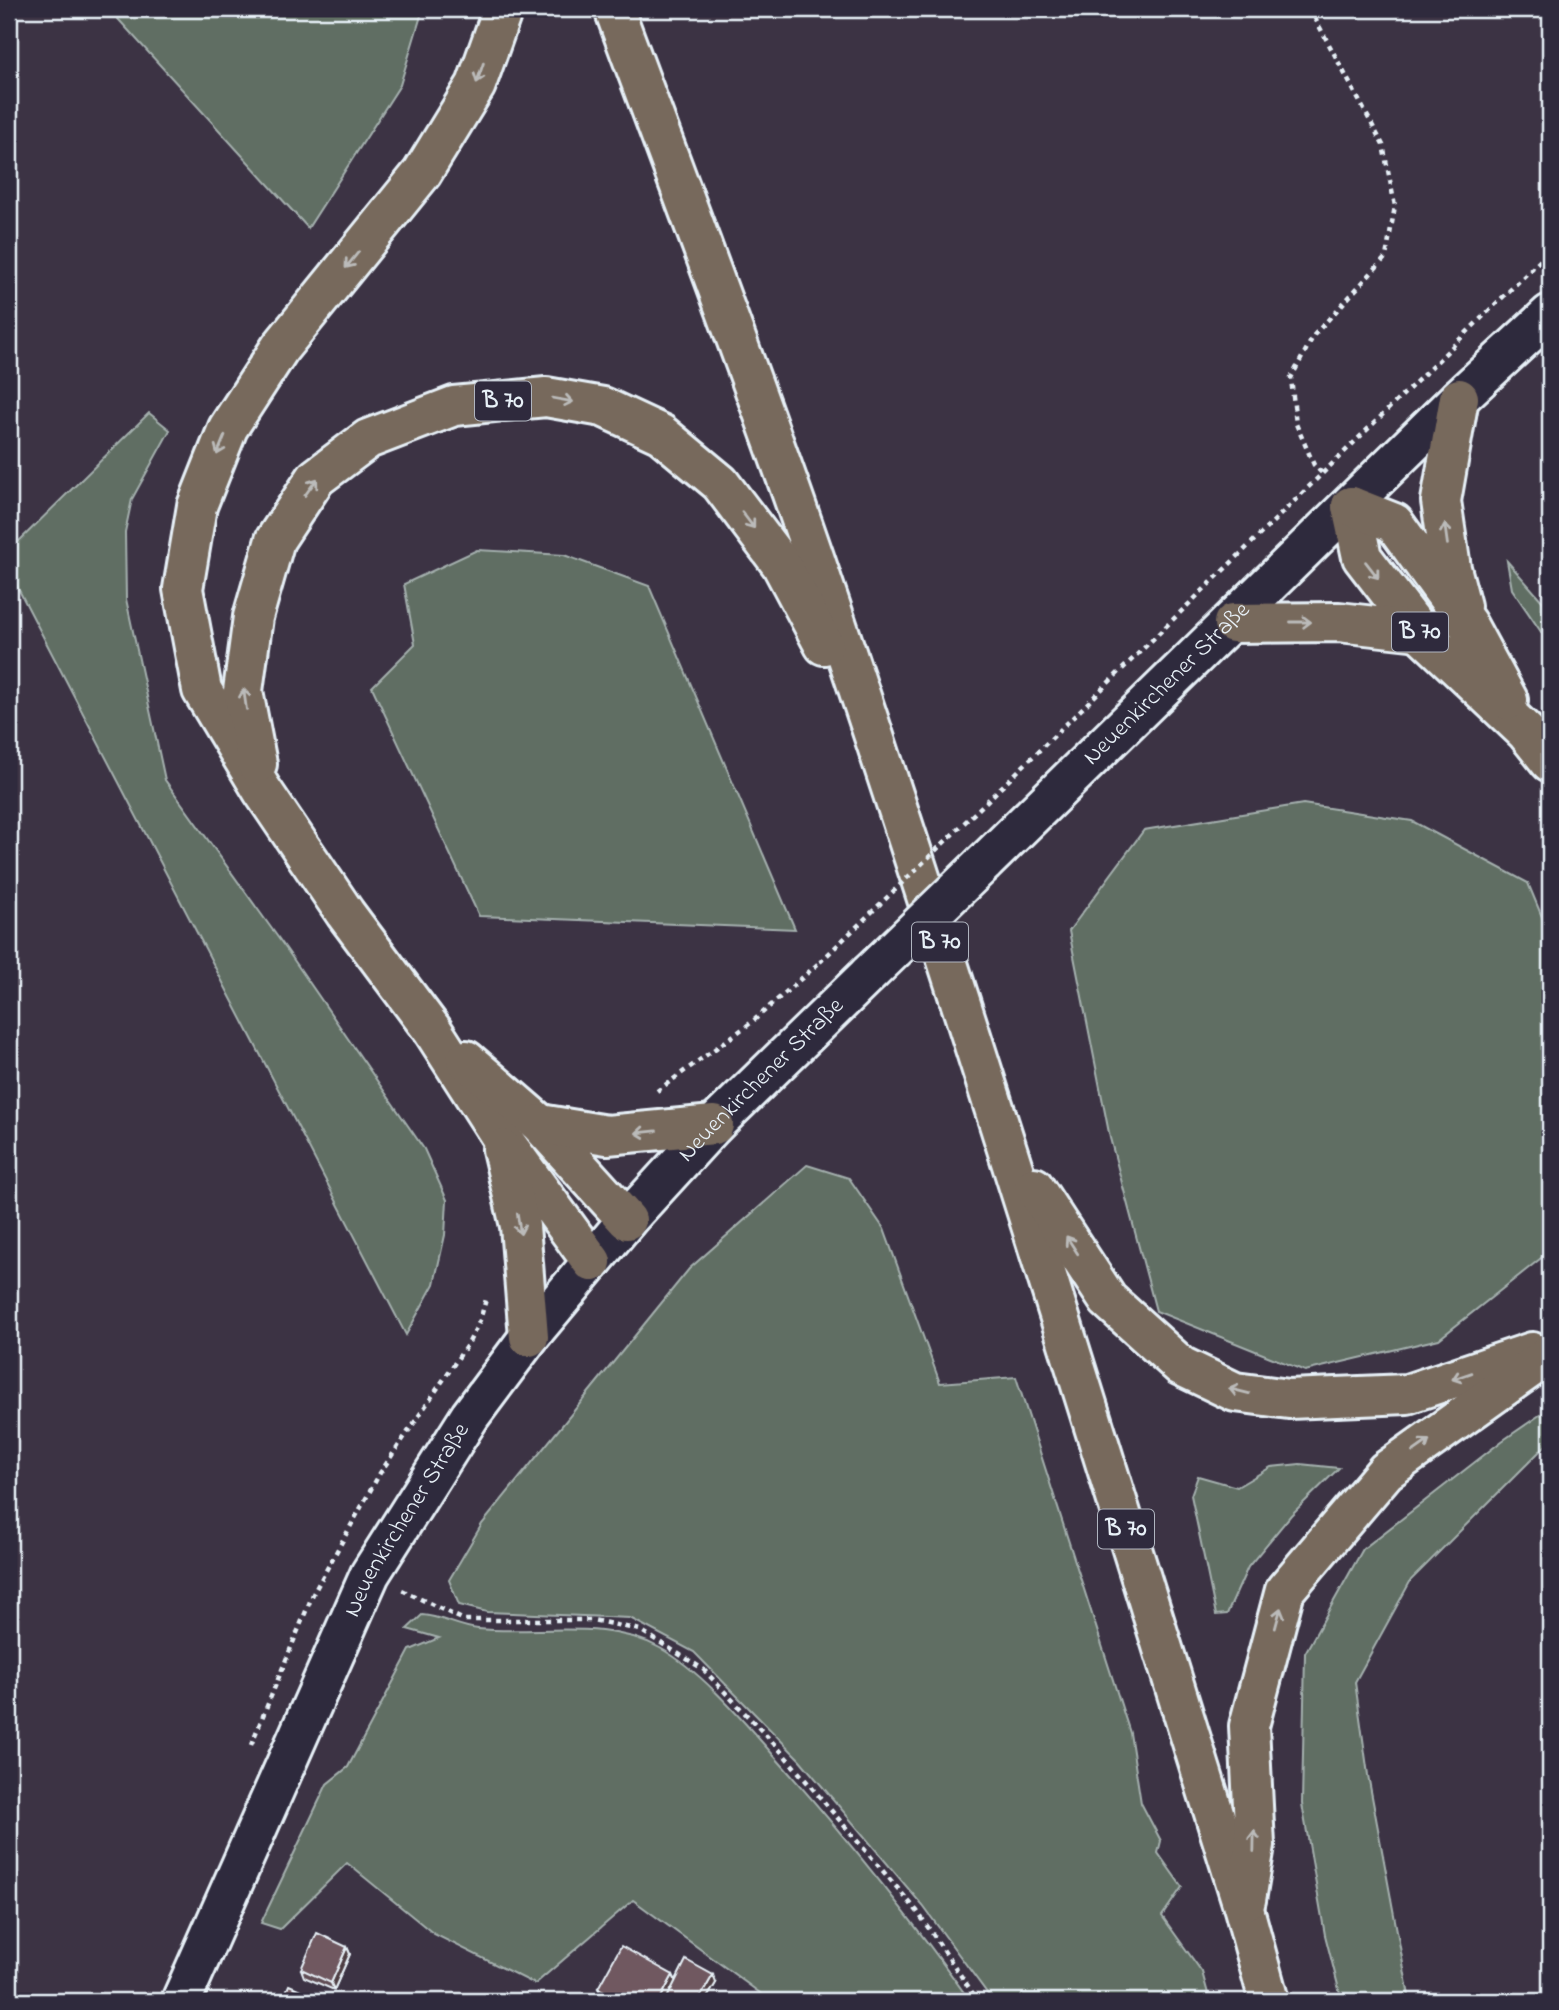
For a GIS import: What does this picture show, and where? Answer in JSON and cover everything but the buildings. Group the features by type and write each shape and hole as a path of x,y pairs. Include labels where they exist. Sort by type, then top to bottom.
{"highway":[{"name":"B 70","path":"503,9 476,85 422,173 280,348 228,428 197,506 183,589 202,690 262,790 345,913 433,1031 499,1134 592,1262"},
{"name":"B 70","path":"614,9 813,554 1009,1149 1244,1909 1269,2001"},
{"name":"B 70","path":"262,790 243,691 253,617 275,540 316,478 368,439 454,406 546,397 603,407 661,434 720,483 781,564 872,734"},
{"name":"B 70","path":"1459,398 1441,501 1451,568 1466,624"},
{"name":"B 70","path":"1351,506 1394,523 1466,624 1526,732"},
{"name":"B 70","path":"1351,506 1362,557 1419,631 1526,732 1550,762"},
{"name":"B 70","path":"1233,622 1339,622 1419,631"},
{"name":"B 70","path":"433,1031 540,1124 627,1220"},
{"path":"540,1124 607,1135 714,1125"},
{"name":"B 70","path":"499,1134 520,1226 529,1337"},
{"name":"B 70","path":"1009,1149 1108,1300 1181,1366 1235,1392 1289,1399 1407,1394 1550,1346"},
{"name":"B 70","path":"1244,1909 1255,1845 1249,1726 1285,1590 1386,1471 1550,1354"}],"street":[{"name":"Neuenkirchener Straße","path":"181,2001 370,1574 470,1416 529,1337 627,1220 714,1125 1233,622 1459,398 1550,313"}],"path":[{"path":"1310,9 1383,145 1395,206 1386,257 1314,335 1291,378 1296,424 1314,465 1351,506"},
{"path":"820,962 1550,251"},
{"path":"370,1574 464,1620 593,1620 640,1630 703,1669 778,1748 917,1911 978,2001"}],"green space":[{"path":"109,9 423,9 400,85 308,228"},
{"path":"149,413 170,430 132,499 125,532 126,599 165,780 287,950 424,1149 447,1200 445,1235 434,1284 406,1335 9,571 9,551"},
{"path":"477,550 564,555 649,586 795,929 479,916 372,687 415,644 404,584"},
{"path":"1507,561 1550,610 1550,645 1512,589"},
{"path":"1303,804 1412,821 1528,883 1550,936 1550,1251 1439,1339 1305,1371 1156,1311 1110,1138 1069,931 1144,830"},
{"path":"807,1165 849,1178 884,1229 940,1383 1016,1377 1130,1733 1141,1803 1161,1841 1158,1853 1182,1887 1162,1916 1202,1972 1210,2001 993,2001 923,1906 800,1760 694,1652 630,1618 487,1612 459,1605 449,1580 482,1524 689,1269"},
{"path":"1550,1408 1550,1441 1411,1580 1355,1682 1368,1775 1410,2001 1342,2001 1325,1935 1302,1804 1305,1653 1363,1549 1502,1441"},
{"path":"1300,1464 1339,1468 1291,1515 1248,1567 1227,1614 1216,1615 1191,1495 1198,1476 1237,1487 1271,1467"},
{"path":"422,1615 478,1629 595,1630 617,1633 639,1639 676,1658 722,1698 801,1787 900,1907 970,2001 771,2001 633,1900 535,1984 434,1934 347,1863 280,1929 261,1923 327,1784 348,1767 410,1650 439,1638 407,1629"}]}
